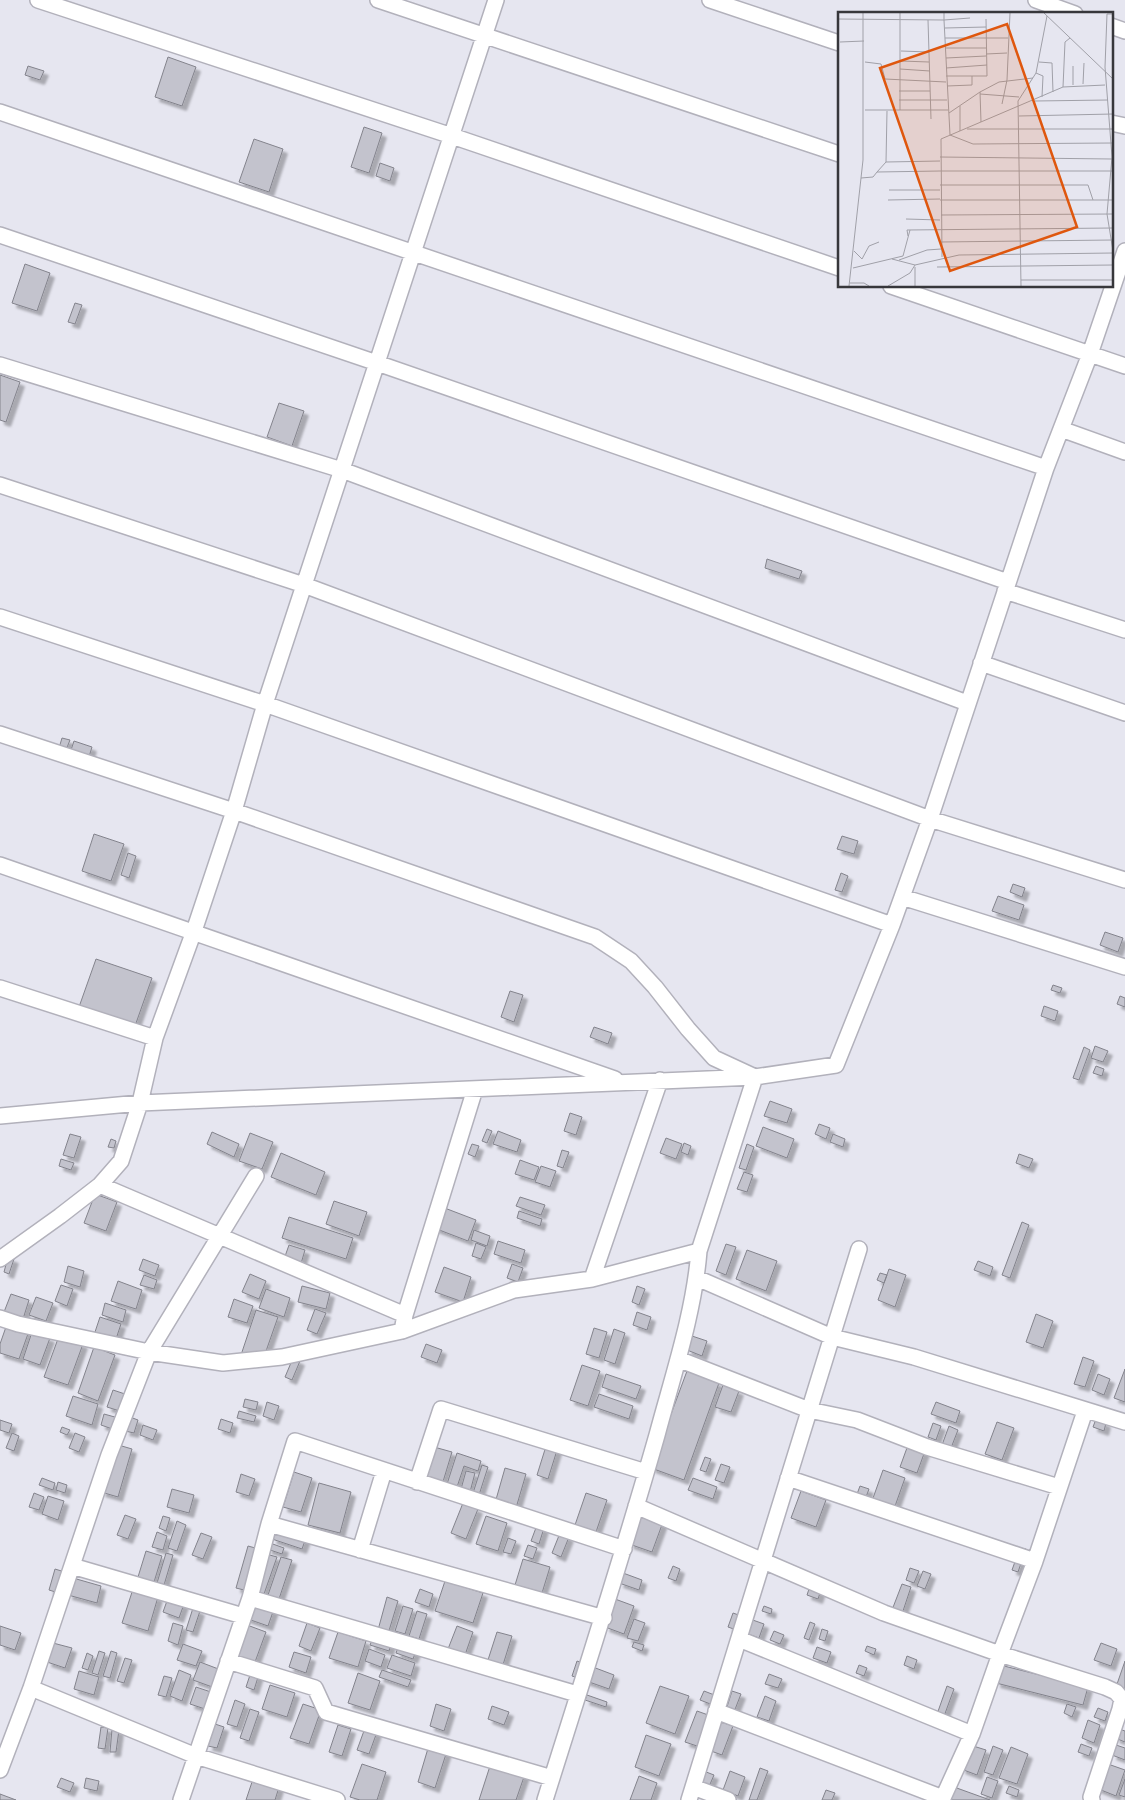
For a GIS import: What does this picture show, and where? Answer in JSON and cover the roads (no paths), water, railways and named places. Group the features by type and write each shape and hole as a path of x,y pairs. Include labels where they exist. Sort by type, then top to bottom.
{"street":[{"path":"38,0 452,136 838,268"},
{"path":"378,0 838,154"},
{"path":"0,1259 100,1185 121,1161 140,1103 154,1038 194,932 234,811 265,704 496,0"},
{"path":"710,0 838,43"},
{"path":"1036,0 1069,12"},
{"path":"1112,26 1125,31"},
{"path":"0,112 1046,468"},
{"path":"1112,123 1125,126"},
{"path":"0,235 377,363 1125,630"},
{"path":"0,1116 140,1103 755,1077 836,1066 892,925 930,819 1046,468 1090,354 1125,250 1112,245"},
{"path":"897,288 1125,366"},
{"path":"0,365 342,470 967,703"},
{"path":"1061,429 1125,452"},
{"path":"0,485 304,585 930,819 1125,880"},
{"path":"0,617 265,704 892,925"},
{"path":"981,663 1125,713"},
{"path":"0,734 234,811 595,937 631,960 714,1058 755,1077"},
{"path":"0,865 622,1082"},
{"path":"902,897 1125,967"},
{"path":"0,988 154,1038"},
{"path":"545,1800 577,1694 604,1618 678,1359 697,1278 699,1251 755,1077"},
{"path":"592,1279 660,1080"},
{"path":"402,1331 405,1315 475,1089"},
{"path":"0,1770 31,1688 108,1455 149,1352 256,1176"},
{"path":"100,1185 405,1315"},
{"path":"728,1800 691,1793 859,1249"},
{"path":"0,1318 18,1324 149,1352 223,1363 282,1357 402,1331 514,1290 592,1279 699,1251"},
{"path":"697,1278 832,1338 914,1357 1125,1422"},
{"path":"678,1359 809,1410 857,1420 927,1447 1059,1487"},
{"path":"417,1482 441,1409 646,1472"},
{"path":"716,1711 943,1799 972,1734 1035,1561 1085,1411"},
{"path":"181,1800 250,1598 269,1524 295,1440 417,1482 624,1549"},
{"path":"360,1550 384,1471"},
{"path":"788,1478 1035,1561"},
{"path":"636,1506 884,1613 1116,1692 1122,1699 1091,1797 1092,1800"},
{"path":"269,1524 604,1618"},
{"path":"72,1566 243,1616"},
{"path":"250,1598 577,1694"},
{"path":"739,1639 972,1734"},
{"path":"228,1661 315,1688 326,1712 552,1778"},
{"path":"31,1688 196,1756 337,1800"}]}
